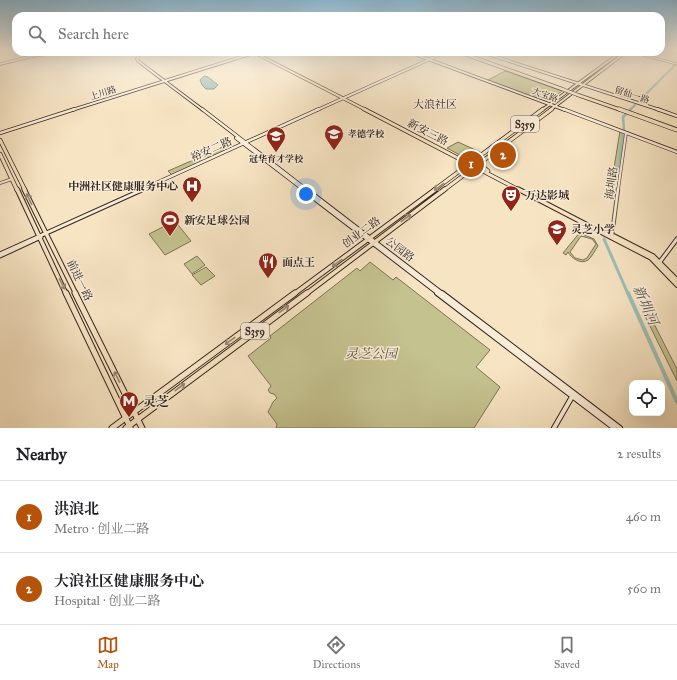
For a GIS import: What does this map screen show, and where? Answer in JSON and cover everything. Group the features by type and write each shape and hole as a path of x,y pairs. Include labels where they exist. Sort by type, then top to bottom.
{"highway":[{"path":"508,69 677,129"},
{"path":"511,69 563,88"}],"main road":[{"name":"公园路","path":"147,69 374,242 614,428"},
{"name":"上川路","path":"0,133 201,69"},
{"name":"新安三路","path":"288,69 463,159 659,263"},
{"name":"裕安二路","path":"0,255 408,69"},
{"name":"大宝路","path":"457,69 677,151"},
{"name":"留仙一路","path":"532,69 677,116"},
{"name":"创业二路","path":"112,428 598,69"},
{"name":"创业二路","path":"128,427 604,69"},
{"name":"大宝路","path":"556,106 677,151"},
{"name":"前进一路","path":"0,140 142,428"},
{"name":"前进一路","path":"0,154 126,418 128,427"},
{"path":"463,170 463,159 477,159"},
{"path":"483,161 482,166 487,172"},
{"path":"468,172 487,172"},
{"name":"新安三路","path":"487,172 653,256 659,263"},
{"path":"659,263 677,239"},
{"path":"52,263 54,260 59,260"},
{"path":"659,263 677,280"},
{"path":"659,263 677,285"},
{"name":"公园路","path":"573,395 620,428"},
{"path":"554,428 573,395"}],"street":[{"name":"海圳路","path":"612,235 626,133"},
{"path":"0,183 12,179"}],"green space":[{"path":"505,71 562,91 548,101 545,101 488,80"},
{"path":"620,131 626,133 621,171 614,168"},
{"path":"458,142 480,152 469,160 447,148"},
{"path":"221,148 225,151 172,175 168,171"},
{"name":"新安足球公园","path":"175,221 191,241 165,255 149,234"},
{"path":"581,231 583,232 582,234 594,239 598,246 588,260 582,262 576,260 568,252 566,255 563,253","holes":["581,236 592,239 596,244 587,258 583,260 575,258 570,252"]},
{"path":"197,256 205,265 192,274 184,264"},
{"name":"灵芝公园","path":"370,262 393,280 396,277 490,350 476,367 500,387 474,428 276,428 277,424 268,412 273,402 277,398 274,394 270,393 268,390 271,386 248,356 271,338 270,336 357,268 360,271"},
{"path":"206,267 215,276 201,285 192,275"},
{"path":"645,316 650,316 677,369 677,381"}],"water":[{"path":"204,76 208,77 218,85 214,89 206,89 200,80"}],"waterway":[{"path":"640,100 671,69"},
{"path":"624,129 623,117 635,105"},
{"path":"618,171 623,134"},
{"name":"新圳河","path":"604,239 628,294"},
{"name":"新圳河","path":"628,293 677,402"}],"place":[{"name":"孝德学校","path":"334,151"},
{"name":"冠华育才学校","path":"276,153"},
{"name":"大浪社区健康服务中心","path":"503,155"},
{"name":"洪浪北","path":"471,164"},
{"name":"中洲社区健康服务中心","path":"192,203"},
{"name":"万达影城","path":"511,212"},
{"name":"新安足球公园","path":"170,237"},
{"name":"灵芝小学","path":"557,246"},
{"name":"面点王","path":"268,279"},
{"name":"灵芝","path":"129,418"}],"district":[{"name":"大浪社区","path":"435,104"}]}
